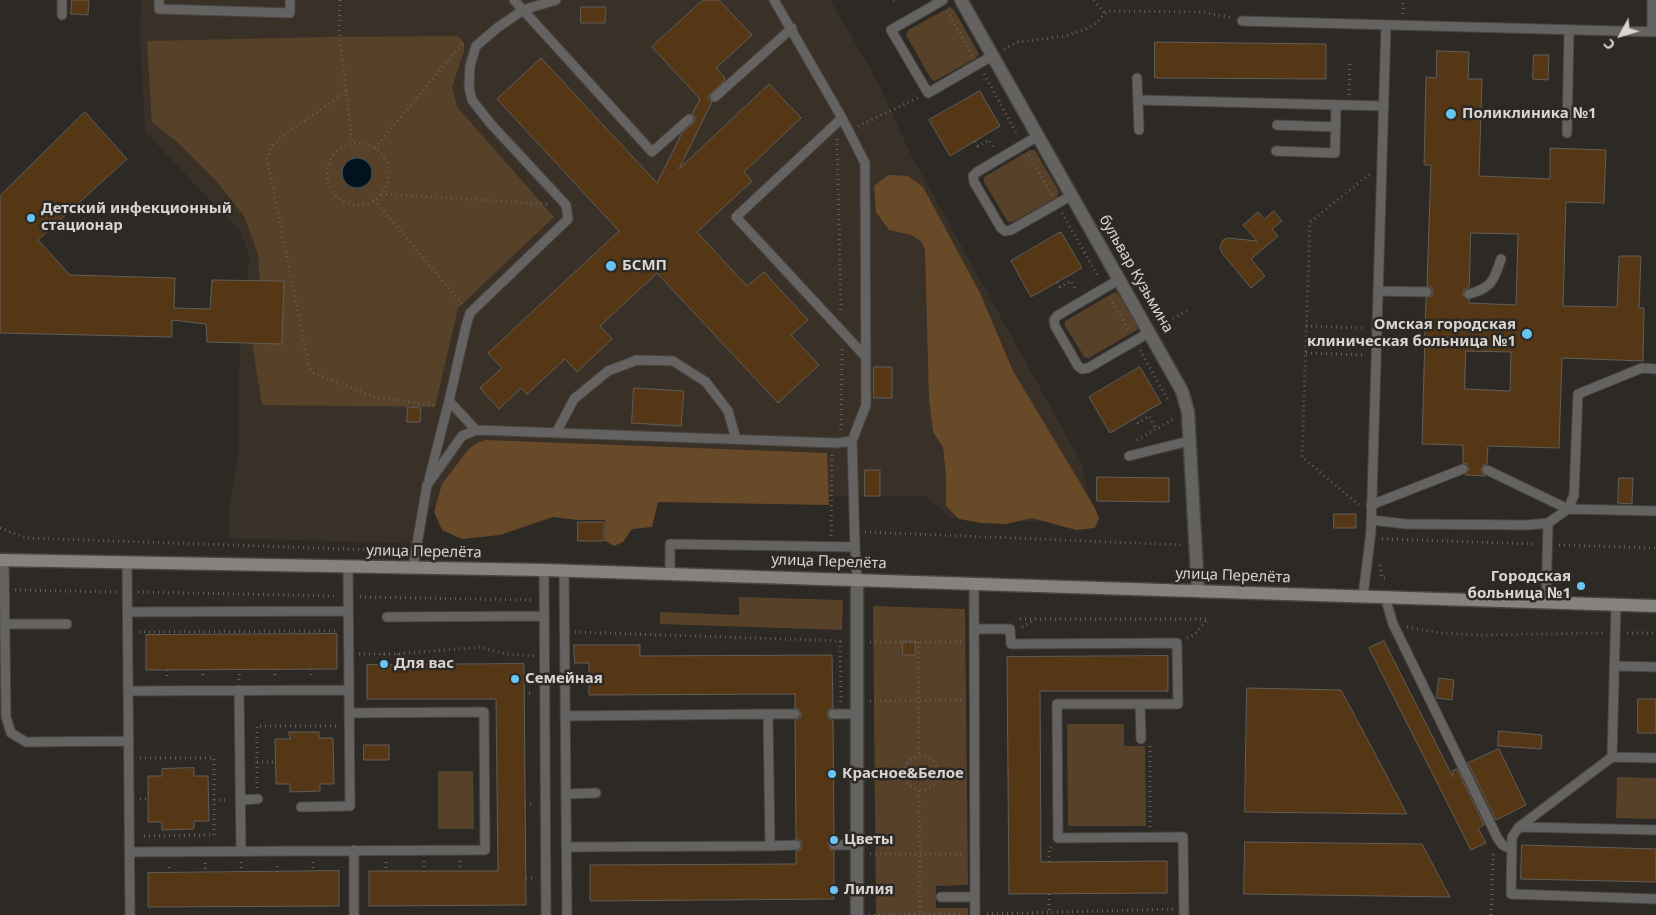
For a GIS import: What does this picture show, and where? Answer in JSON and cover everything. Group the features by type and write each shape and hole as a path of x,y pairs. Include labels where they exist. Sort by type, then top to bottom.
{"main road":[{"name":"улица Перелёта","path":"2,560 544,570 1656,606"}],"street":[{"name":"бульвар Кузьмина","path":"961,0 1120,280 1155,329 1182,391 1188,412 1198,591"},
{"path":"857,579 857,915"}],"lane":[{"path":"62,0 62,14"},
{"path":"160,0 159,10 290,13 290,0"},
{"path":"514,0 652,152 690,119"},
{"path":"414,567 427,485 449,404 470,313 568,219 566,205 490,123 472,100 469,86 470,66 476,46 497,28 523,10 556,0"},
{"path":"774,0 792,28 865,163 864,356 866,405 852,441 857,579"},
{"path":"942,0 887,32 928,93 992,56"},
{"path":"1242,21 1654,32 1652,0"},
{"path":"1363,596 1371,518 1386,25"},
{"path":"715,97 792,28"},
{"path":"1567,133 1568,30"},
{"path":"1137,78 1139,130"},
{"path":"1138,100 1384,106"},
{"path":"1276,151 1335,153 1336,105"},
{"path":"842,118 736,217 864,356"},
{"path":"1277,126 1336,127"},
{"path":"1038,136 975,174 973,179 978,190 1001,228 1005,231 1011,230 1072,195"},
{"path":"1469,294 1480,291 1494,281 1501,259"},
{"path":"1120,280 1057,316 1054,320 1055,326 1078,366 1082,369 1088,368 1155,329"},
{"path":"1378,291 1427,292"},
{"path":"556,433 574,399 608,371 637,360 673,361 706,382 728,411 736,439"},
{"path":"1371,518 1406,524 1528,526 1548,523 1568,509 1574,495 1578,394 1642,368 1656,369"},
{"path":"449,404 476,430"},
{"path":"427,485 462,436 476,430 852,441"},
{"path":"1129,456 1189,441"},
{"path":"1371,505 1462,469"},
{"path":"1487,470 1568,509 1656,512"},
{"path":"1546,602 1548,523"},
{"path":"670,574 670,544 855,547"},
{"path":"2,560 5,590 6,717 11,734 26,742 129,741"},
{"path":"127,562 130,915"},
{"path":"301,807 350,806 348,567"},
{"path":"544,570 546,915"},
{"path":"564,571 567,915"},
{"path":"974,583 975,914"},
{"path":"1385,597 1393,624 1502,845 1512,848"},
{"path":"1612,757 1616,605"},
{"path":"128,612 348,611"},
{"path":"387,617 544,616"},
{"path":"5,624 68,624"},
{"path":"974,629 1010,629 1010,644 1177,643 1178,704 1057,704 1058,838 1183,837 1184,912"},
{"path":"1614,666 1656,667"},
{"path":"239,690 241,855"},
{"path":"129,691 349,690"},
{"path":"1140,704 1140,739"},
{"path":"130,852 241,855 354,850 485,850 484,712 349,713"},
{"path":"768,714 770,846"},
{"path":"565,716 795,714"},
{"path":"833,714 857,714"},
{"path":"1656,758 1612,757 1519,827 1512,837 1511,894 1656,899"},
{"path":"566,794 596,793"},
{"path":"240,800 258,800"},
{"path":"1519,827 1656,830"},
{"path":"834,845 857,850"},
{"path":"566,847 796,846"},
{"path":"354,850 354,915"},
{"path":"941,897 975,897"}],"path":[{"path":"340,0 340,31 352,143"},
{"path":"942,0 1173,408"},
{"path":"1094,0 1105,14"},
{"path":"992,56 1018,42 1065,36 1086,29 1096,23 1108,11 1203,12 1242,21"},
{"path":"375,148 464,42 476,46"},
{"path":"1348,106 1350,60"},
{"path":"346,92 280,138 271,148 267,159 309,366 314,373 374,397 449,404"},
{"path":"860,125 916,99"},
{"path":"975,141 978,146 989,140 996,152"},
{"path":"352,143 364,143 375,148 384,157 389,170 388,183 382,194 364,204 353,205 339,198 334,194 329,185 327,175 328,164 334,154 342,147 352,143"},
{"path":"1371,518 1302,457 1306,326 1310,222 1382,164"},
{"path":"382,194 566,205"},
{"path":"374,200 470,313"},
{"path":"1057,282 1060,287 1071,281 1078,294"},
{"path":"1155,329 1188,310"},
{"path":"1306,326 1377,328"},
{"path":"1306,353 1376,356"},
{"path":"1135,418 1138,423 1149,416 1156,429"},
{"path":"1129,456 1124,448 1178,417"},
{"path":"0,528 27,538 416,552"},
{"path":"855,532 1175,544"},
{"path":"1370,539 1656,548"},
{"path":"5,590 544,600"},
{"path":"1020,619 1208,619 1194,635"},
{"path":"1393,624 1441,633 1479,635 1656,633"},
{"path":"134,632 340,631"},
{"path":"565,632 857,642 974,642"},
{"path":"918,642 919,756"},
{"path":"349,654 398,654 480,647 506,654 534,656"},
{"path":"384,654 384,664"},
{"path":"398,654 398,664"},
{"path":"203,669 203,684"},
{"path":"275,669 275,683"},
{"path":"311,669 311,683"},
{"path":"524,693 534,693"},
{"path":"857,700 974,700"},
{"path":"258,800 257,726 349,726"},
{"path":"1150,742 1151,838"},
{"path":"919,756 925,756 935,762 939,773 935,784 919,791 914,790 907,783 904,774 904,769 910,760 919,756"},
{"path":"140,758 214,758 214,836 140,836"},
{"path":"257,762 275,762"},
{"path":"939,773 974,773"},
{"path":"857,774 904,774"},
{"path":"919,791 920,915"},
{"path":"140,799 148,799"},
{"path":"525,804 535,804"},
{"path":"1491,915 1493,856 1502,845"},
{"path":"857,850 920,854 975,853"},
{"path":"241,855 241,872"},
{"path":"386,858 386,871"},
{"path":"424,858 424,871"},
{"path":"460,858 460,871"},
{"path":"277,859 277,872"},
{"path":"313,859 313,872"},
{"path":"169,860 169,873"},
{"path":"205,860 205,872"},
{"path":"526,878 536,878"},
{"path":"1049,894 1049,912"},
{"path":"857,915 1184,912"}],"shaded area":[{"name":"БСМП","path":"141,0 830,0 878,82 908,149 1082,464 1094,524 950,518 926,496 448,497 430,509 423,544 229,538 229,505 239,449 238,400 242,307 248,278 249,255 240,231 145,132 140,38"},
{"path":"950,7 954,10 979,54 976,58 935,81 931,79 906,35 908,30"},
{"path":"458,36 464,43 464,51 452,87 457,107 554,217 458,308 435,407 262,405 249,323 260,290 258,254 244,216 216,181 178,143 152,122 147,41"},
{"path":"1030,150 1035,150 1059,192 1057,197 1013,222 1008,222 984,182 984,177"},
{"path":"888,175 908,176 923,187 980,293 1013,371 1095,508 1099,518 1095,528 1076,530 1032,518 1006,524 981,523 959,519 946,506 946,475 943,447 933,432 929,399 925,250 921,241 911,235 889,230 876,212 874,186"},
{"path":"1115,292 1119,295 1137,325 1137,330 1089,358 1085,358 1065,326 1065,321"},
{"path":"485,440 827,453 829,505 658,502 652,527 632,529 623,542 614,546 605,541 605,520 577,520 553,517 500,535 462,539 442,530 434,512 442,484 468,450 475,444"},
{"path":"739,597 843,600 842,630 660,624 660,612 739,615"},
{"path":"873,606 965,609 968,885 936,886 936,908 968,908 968,915 876,915"},
{"path":"1067,724 1124,724 1124,746 1145,746 1146,826 1068,826"},
{"path":"438,771 473,771 474,829 438,829"},
{"path":"1617,777 1656,778 1656,819 1616,818"}],"water":[{"path":"357,158 363,159 371,167 371,179 363,187 357,188 351,187 343,179 342,173 343,167 351,159"}],"building":[{"path":"72,0 89,0 88,15 71,14"},
{"path":"703,0 719,0 752,35 716,68 725,78 709,95 709,99 712,102 679,169 769,84 801,118 744,172 752,181 697,232 747,286 764,272 808,320 791,335 819,365 778,403 657,273 600,326 612,339 577,372 565,359 527,394 521,388 499,409 480,388 502,368 488,353 619,231 497,99 541,58 657,183 682,133 695,121 695,117 692,114 700,99 652,47"},
{"path":"581,7 606,7 605,23 581,23"},
{"path":"1155,42 1326,44 1326,79 1155,78"},
{"path":"1437,51 1469,52 1468,79 1482,79 1479,176 1550,179 1550,148 1606,150 1604,203 1566,202 1563,306 1617,307 1619,256 1641,256 1639,308 1644,308 1643,361 1562,358 1559,448 1488,446 1487,464 1483,465 1481,470 1485,476 1465,475 1469,469 1467,464 1463,463 1463,445 1422,444 1426,298 1432,296 1433,292 1431,287 1427,286 1431,165 1424,165 1426,77 1436,78","holes":["1471,233 1518,234 1516,305 1469,303 1469,300 1463,296 1464,290 1469,287","1466,351 1511,352 1510,391 1465,389"]},
{"path":"1534,55 1549,55 1548,80 1533,79"},
{"path":"980,91 1000,126 950,156 929,120"},
{"name":"Детский инфекционный стационар","path":"85,112 127,159 38,240 70,275 175,278 174,308 210,309 212,280 284,281 282,344 207,342 206,324 172,320 172,337 0,333 0,196"},
{"path":"1274,211 1282,221 1272,229 1278,236 1251,259 1265,276 1251,288 1222,253 1221,244 1223,240 1228,238 1257,241 1243,225 1258,212 1264,219"},
{"path":"1061,232 1082,268 1031,297 1011,261"},
{"path":"874,367 892,367 892,398 874,398"},
{"path":"1140,367 1161,403 1110,433 1089,397"},
{"path":"634,388 684,391 681,426 632,423"},
{"path":"408,407 421,408 420,422 407,422"},
{"path":"865,470 880,470 880,496 865,496"},
{"path":"1097,477 1169,478 1169,502 1097,501"},
{"path":"1619,478 1633,478 1632,504 1618,503"},
{"path":"1334,514 1356,514 1356,528 1334,528"},
{"path":"578,522 604,522 604,541 578,541"},
{"path":"337,634 337,669 146,670 146,635"},
{"path":"1384,641 1453,777 1453,770 1457,769 1484,825 1478,828 1486,843 1471,850 1369,648"},
{"path":"903,642 915,642 915,655 903,655"},
{"path":"574,645 640,645 640,656 832,655 833,708 828,710 827,714 829,719 833,720 834,839 829,841 828,845 830,850 834,851 834,899 590,901 590,865 796,864 796,851 800,850 802,845 801,841 796,839 795,720 800,718 801,714 799,709 795,708 795,694 589,695 589,663 575,663"},
{"path":"1168,656 1168,691 1040,691 1041,862 1167,861 1167,893 1009,894 1007,657"},
{"path":"524,664 526,905 369,906 369,871 498,871 496,699 367,699 367,665"},
{"path":"1439,678 1454,680 1452,700 1437,698"},
{"path":"1247,688 1341,690 1407,814 1245,812"},
{"path":"1638,699 1656,699 1656,733 1638,733"},
{"path":"1499,731 1542,735 1541,749 1498,746"},
{"path":"289,732 319,732 319,738 333,738 334,784 320,784 320,791 290,792 290,784 276,784 275,739 290,739"},
{"path":"364,745 389,745 389,760 364,760"},
{"path":"1499,749 1526,805 1496,820 1468,763"},
{"path":"194,768 194,776 208,776 209,821 194,821 194,829 162,830 162,822 148,822 148,776 162,776 162,769"},
{"path":"1245,842 1422,844 1450,897 1244,894"},
{"path":"1522,845 1656,849 1656,882 1521,879"},
{"path":"339,871 339,906 148,907 148,873"}],"place":[{"name":"Поликлиника №1","path":"1451,114"},
{"name":"Детский инфекционный стационар","path":"31,218"},
{"name":"БСМП","path":"611,266"},
{"name":"Омская городская клиническая больница №1","path":"1527,334"},
{"name":"Городская больница №1","path":"1581,586"},
{"name":"Для вас","path":"384,664"},
{"name":"Семейная","path":"515,679"},
{"name":"Красное&Белое","path":"832,774"},
{"name":"Цветы","path":"834,840"},
{"name":"Лилия","path":"834,890"}]}
